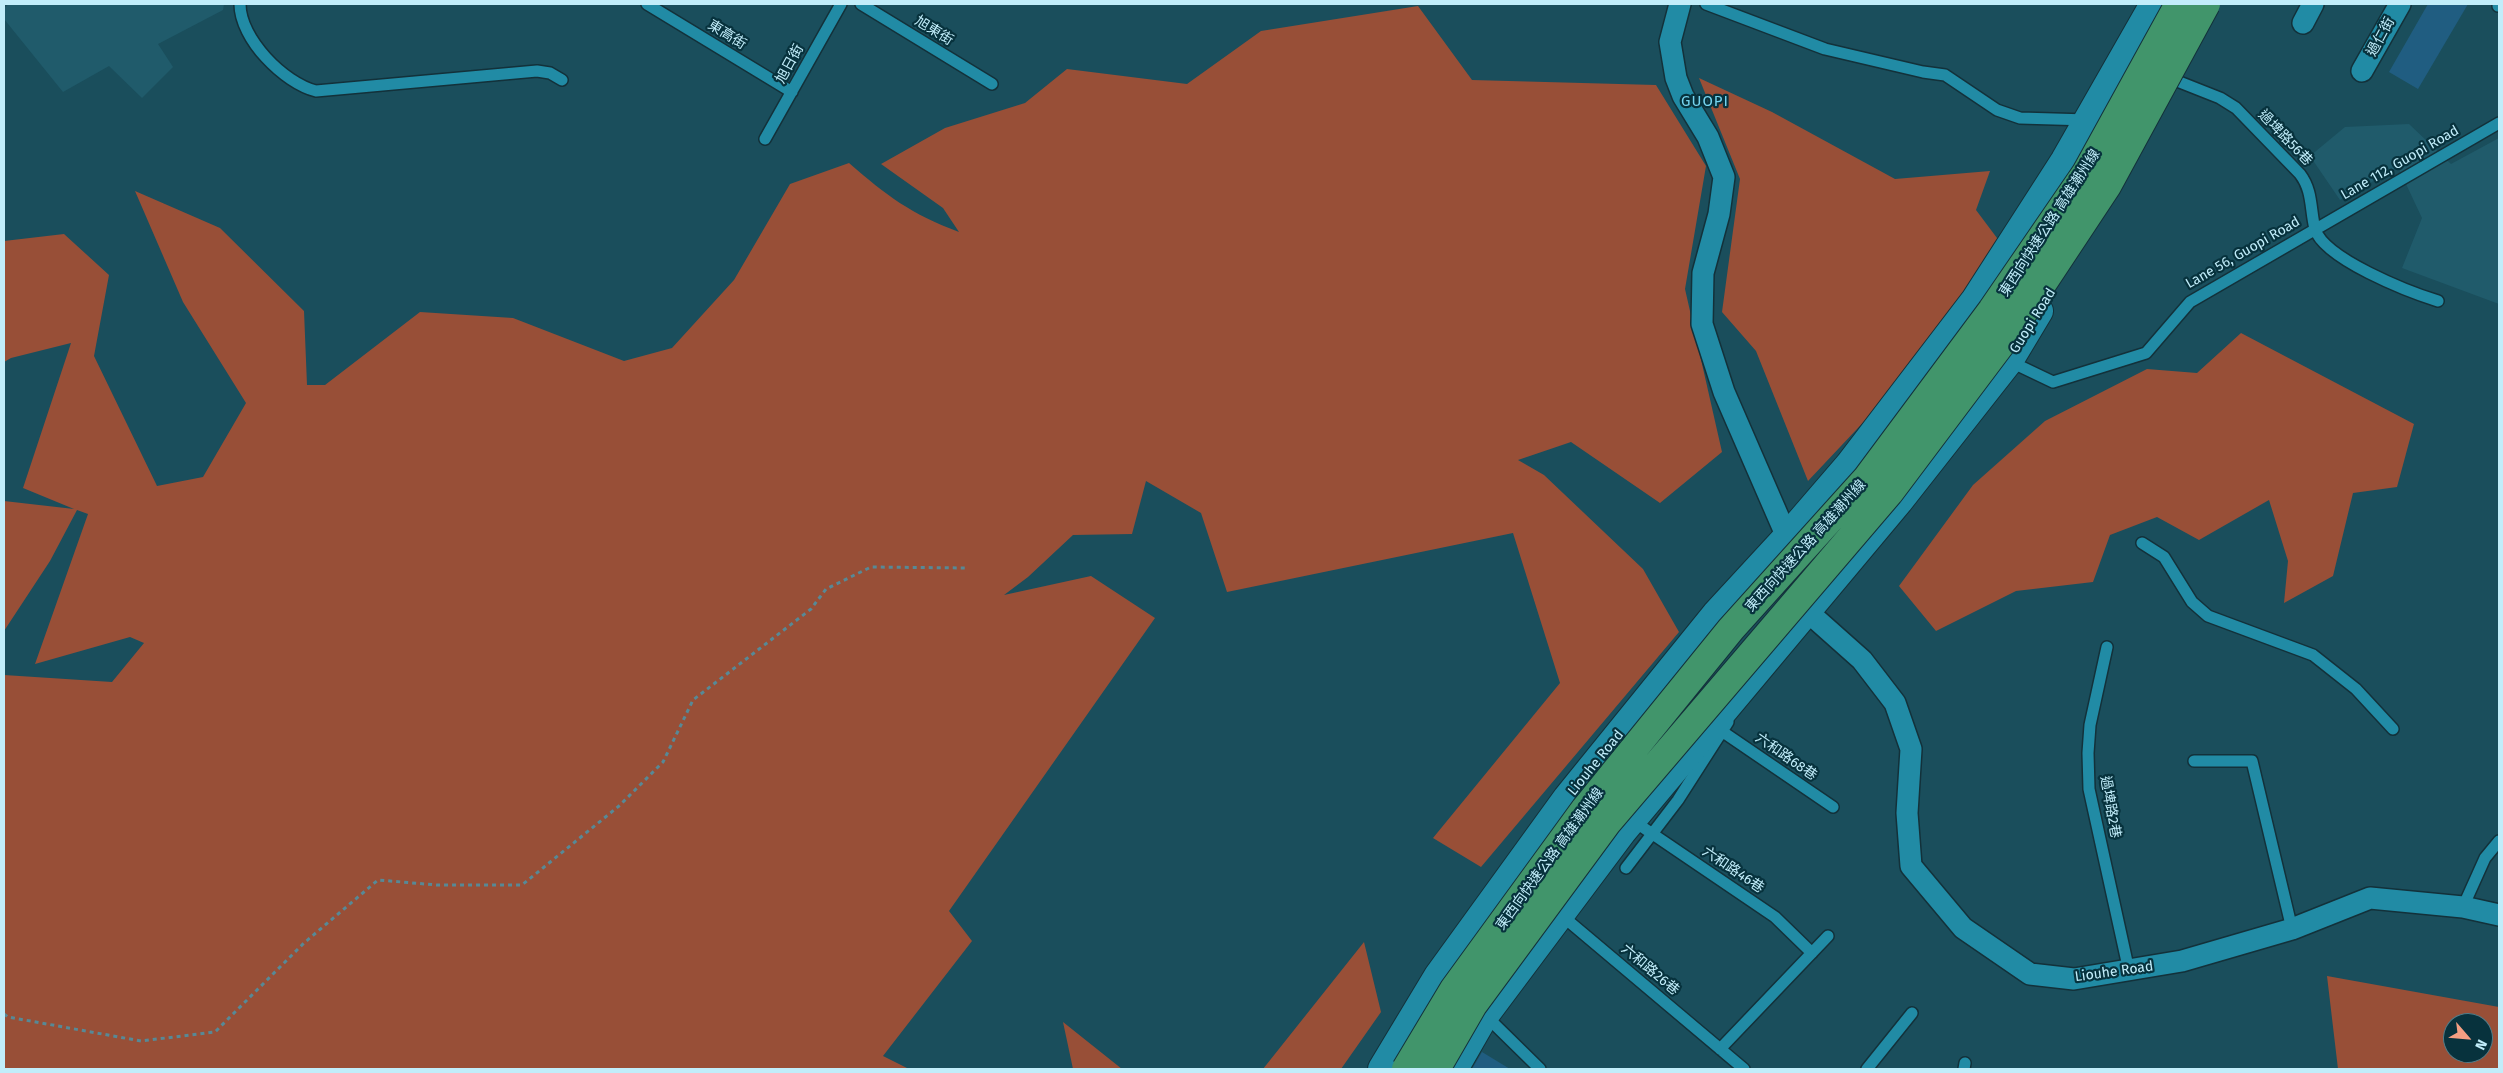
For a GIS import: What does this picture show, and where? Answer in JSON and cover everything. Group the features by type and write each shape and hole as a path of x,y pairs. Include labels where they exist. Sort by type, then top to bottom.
{"highway":[{"name":"東西向快速公路 高雄潮州線","path":"1406,1069 1454,989 1585,809 1732,629 1867,478 1992,310 2086,173 2179,4"},
{"name":"東西向快速公路 高雄潮州線","path":"1436,1069 1473,1005 1607,823 1889,494 2013,328 2107,186 2206,4"}],"main road":[{"path":"1787,537 1849,465 1975,300 2088,120 2154,4"},
{"name":"Guopi Road","path":"1808,612 1899,501 2009,360 2115,191 2220,4"},
{"name":"Liouhe Road","path":"1382,1069 1438,976 1567,798 1716,614 1787,537"},
{"path":"1454,1069 1485,1015 1560,914 1643,827 1745,683 1808,612"}],"street":[{"path":"1680,4 1670,42 1676,78 1683,96 1708,137 1724,178 1719,214 1702,273 1702,324 1724,392 1787,537 1808,612"},
{"path":"2303,24 2313,4"},
{"name":"過仁街","path":"2362,71 2400,4"},
{"name":"Liouhe Road","path":"1808,612 1862,660 1895,703 1911,749 1907,813 1911,866 1963,928 2030,974 2074,979 2182,961 2292,929 2370,898 2463,907 2499,915"}],"lane":[{"path":"240,4 244,26 254,42 291,81 304,88 316,91 537,71 550,73 562,80"},
{"name":"東高街","path":"647,4 792,92"},
{"name":"旭日街","path":"765,139 841,4"},
{"name":"旭東街","path":"861,4 992,84"},
{"path":"1706,4 1825,49 1924,72 1945,75 1997,110 2020,118 2088,120"},
{"name":"過埤路56巷","path":"2177,81 2220,98 2236,108 2300,174 2306,182 2310,195 2315,228 2326,246 2340,256 2404,291 2438,301"},
{"name":"Lane 112, Guopi Road","path":"2315,228 2499,124"},
{"name":"Lane 56, Guopi Road","path":"2009,360 2053,382 2146,353 2190,302 2315,228"},
{"path":"2142,543 2164,558 2192,602 2208,616 2313,655 2356,689 2393,729"},
{"name":"過埤路2巷","path":"2107,647 2090,725 2088,753 2089,789 2129,971"},
{"path":"1626,868 1643,827 1723,732 1739,703 1745,683"},
{"name":"六和路68巷","path":"1723,732 1833,807"},
{"path":"2194,761 2252,760 2292,929"},
{"name":"六和路46巷","path":"1643,827 1775,917 1812,953"},
{"path":"2463,907 2486,858 2499,841"},
{"name":"六和路26巷","path":"1560,914 1744,1069"},
{"path":"1720,1049 1828,936"},
{"path":"1867,1069 1912,1013"},
{"path":"1485,1015 1540,1069"}],"path":[{"path":"4,1014 8,1017 141,1041 214,1032 304,943 378,880 438,885 522,885 619,806 663,762 694,700 810,609 826,589 872,567 967,568"}],"shaded area":[{"path":"9,4 224,4 223,10 158,44 173,67 142,98 109,66 63,92 4,19 4,8"},
{"path":"1418,6 1472,80 1656,85 1706,166 1685,289 1722,452 1660,503 1571,442 1518,460 1544,475 1643,569 1679,632 1481,867 1433,838 1560,683 1513,533 1227,592 1201,513 1146,481 1132,534 1073,535 1028,577 1004,595 1091,576 1155,618 949,911 972,941 883,1056 909,1069 4,1069 4,675 112,682 144,643 130,637 35,664 88,514 77,510 50,561 4,631 4,501 74,509 23,488 71,343 11,358 4,362 4,241 64,234 109,275 94,356 157,486 203,477 246,403 183,302 135,191 220,228 304,311 307,385 325,385 420,312 513,318 624,361 672,348 734,280 790,184 849,163 900,203 927,218 959,232 943,208 881,164 945,128 1025,103 1067,69 1187,84 1261,31"},
{"path":"1699,78 1772,112 1895,179 1990,171 1976,210 2000,242 1889,395 1808,481 1756,351 1722,312 1740,179"},
{"path":"2409,124 2451,164 2499,138 2499,304 2402,268 2422,218 2398,167 2340,200 2310,156 2345,127"},
{"path":"2241,333 2414,424 2397,487 2353,493 2333,576 2284,603 2288,561 2269,500 2199,540 2157,517 2110,535 2093,582 2016,591 1936,631 1899,586 1973,485 2045,421 2147,369 2197,373"},
{"path":"1364,942 1381,1012 1341,1069 1263,1069"},
{"path":"2327,976 2499,1007 2499,1069 2338,1069"},
{"path":"1063,1022 1122,1069 1073,1069"}],"building":[{"path":"2428,4 2468,4 2418,89 2389,72"},
{"path":"1482,1052 1510,1069 1472,1069"}],"district":[{"name":"GUOPI","path":"1705,102"}]}
